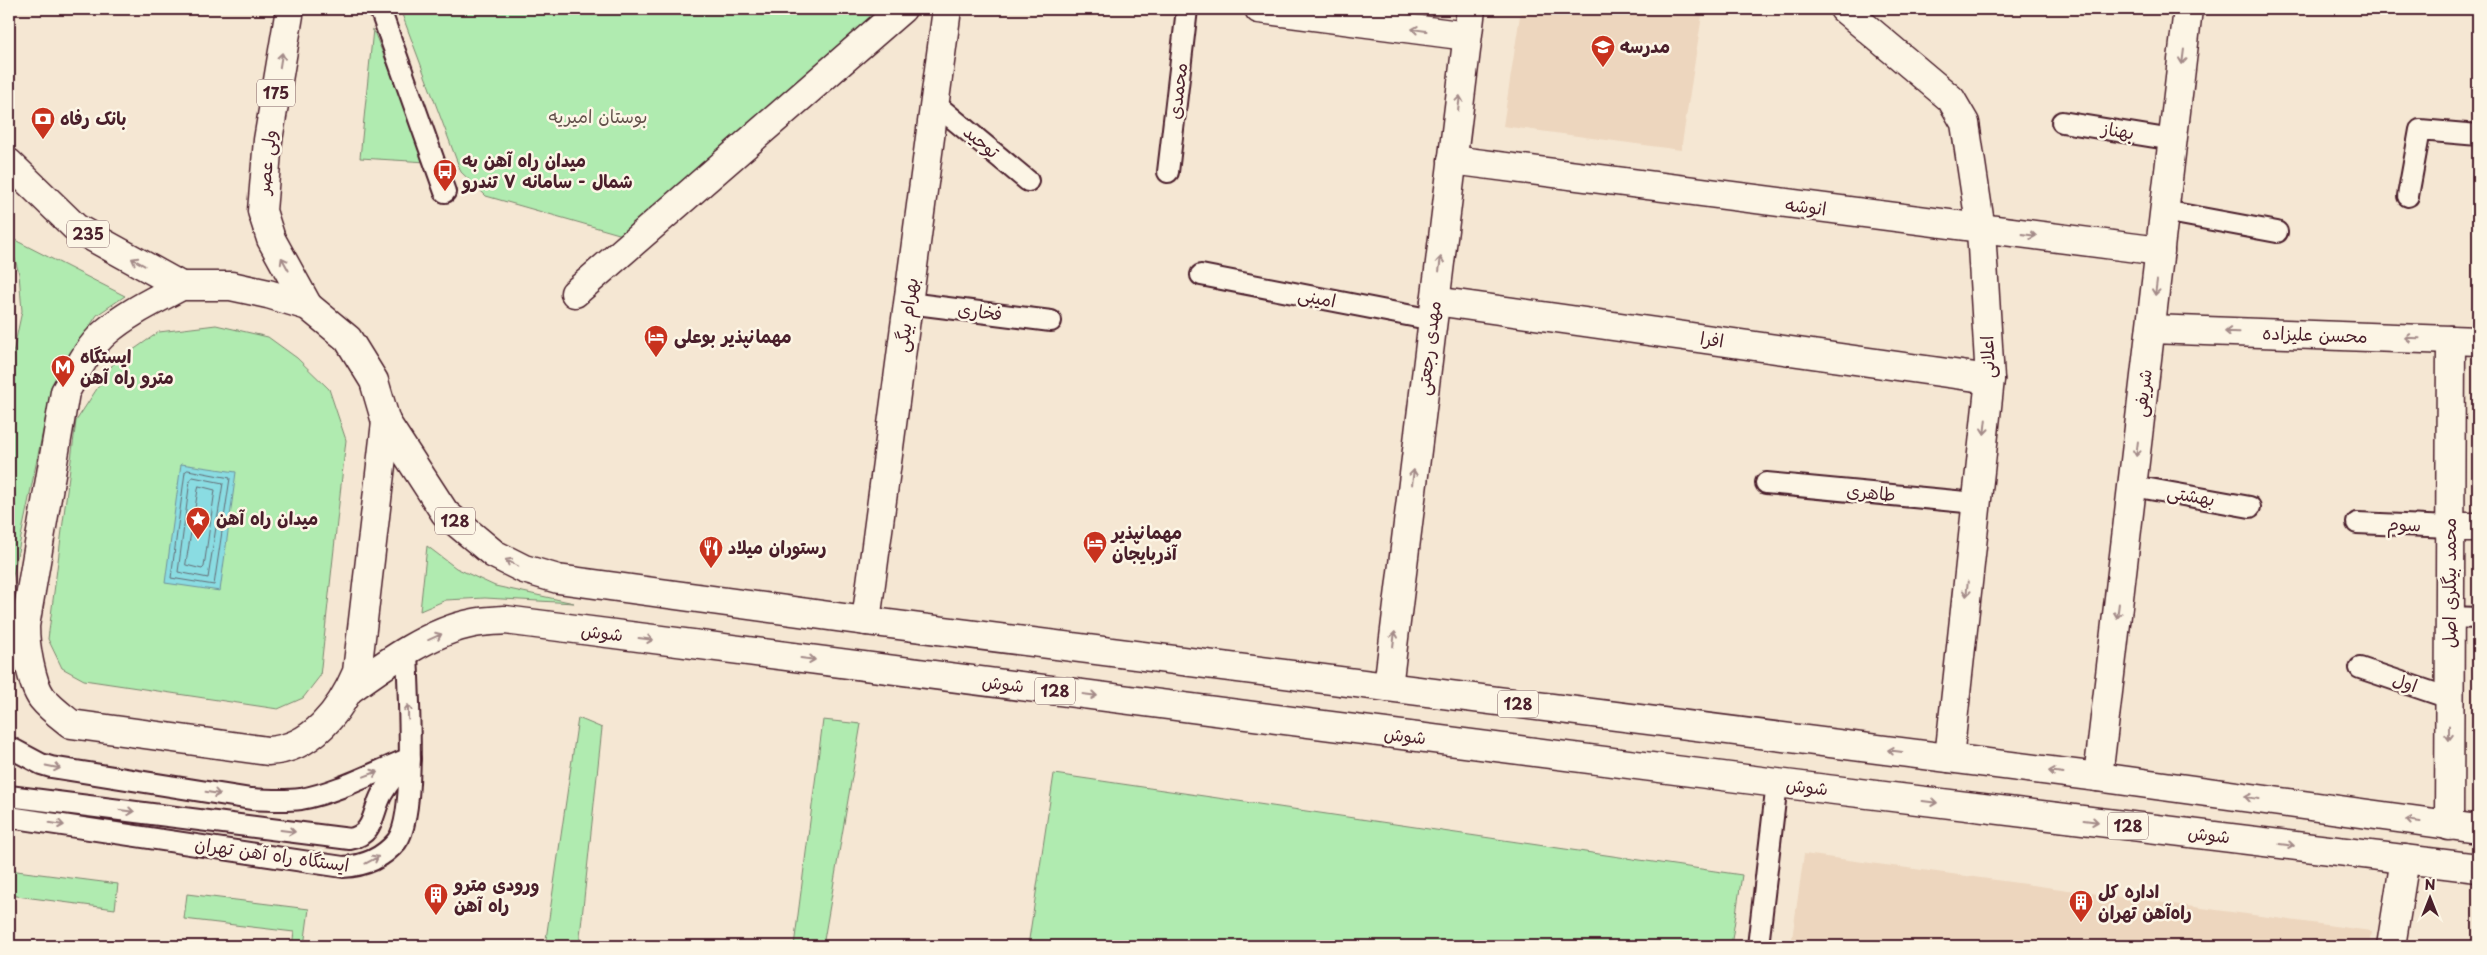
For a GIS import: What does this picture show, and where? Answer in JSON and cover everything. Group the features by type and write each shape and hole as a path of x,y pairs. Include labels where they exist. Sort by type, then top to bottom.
{"main road":[{"name":"ولی عصر","path":"290,9 268,140 262,211 271,239 308,306"},
{"path":"576,292 902,9"},
{"name":"بهرام بیگی","path":"866,621 947,9"},
{"path":"1260,9 1468,36"},
{"name":"مهدی رجعتی","path":"1388,687 1471,9"},
{"name":"اعلانی","path":"1844,9 1951,99 1965,123 1981,230 1990,379 1949,758"},
{"name":"شریفی","path":"2098,777 2188,9"},
{"name":"انوشه","path":"1452,160 1981,230 2160,251"},
{"name":"235","path":"9,163 76,228 180,286"},
{"path":"180,286 231,286 268,294 308,306 348,339 374,381 386,422 357,672 350,690 323,727 303,741 281,751 268,751 71,724 58,714 41,696 18,650 25,626 65,392 84,359 106,332 136,310 180,286"},
{"name":"افرا","path":"1434,311 1990,379"},
{"name":"محسن علیزاده","path":"2151,329 2478,341"},
{"name":"محمد بیگلری اصل","path":"2449,826 2451,340"},
{"name":"128","path":"386,422 445,513 494,554 524,569 558,579 866,621 2098,777 2478,829"},
{"path":"2450,527 2478,527"},
{"name":"شوش","path":"350,690 392,659 436,637 473,623 505,620 1777,783 2478,868"},
{"path":"2391,946 2405,859"}],"lane":[{"path":"378,9 381,12 445,192"},
{"name":"محمدی","path":"1168,172 1188,9"},
{"name":"توحید","path":"934,103 1028,181"},
{"name":"بهناز","path":"2062,122 2173,140"},
{"path":"2408,196 2420,130 2478,135"},
{"path":"2164,211 2277,232"},
{"name":"امینی","path":"1202,275 1434,311"},
{"name":"فخاری","path":"908,303 1051,321"},
{"name":"طاهری","path":"1766,483 1976,503"},
{"name":"بهشتی","path":"2132,486 2250,506"},
{"name":"سوم","path":"2358,523 2450,527"},
{"path":"2450,617 2478,618"},
{"name":"ایستگاه راه آهن تهران","path":"9,817 343,867 361,866 382,855 398,840 410,782 407,651"},
{"name":"اول","path":"2360,668 2449,698"},
{"path":"9,748 51,767 251,799 276,800 301,798 323,792 410,759"},
{"path":"9,796 350,839 359,838 370,828 381,795 395,773 410,759"},
{"path":"1758,946 1777,783"}],"shaded area":[{"name":"مدرسه","path":"1521,9 1703,9 1681,150 1503,126"},
{"path":"1804,854 2371,931 2369,946 1791,946"}],"green space":[{"name":"بوستان امیریه","path":"400,9 894,9 626,236 486,196 461,172"},
{"path":"373,29 427,162 360,158"},
{"path":"9,237 125,296 97,315 64,366 51,392 9,595 9,372 22,311 19,274"},
{"name":"میدان راه آهن","path":"216,325 268,337 297,358 329,389 346,440 320,676 303,698 278,709 84,680 62,668 48,639 76,421 113,364 159,332"},
{"path":"427,546 456,568 495,586 574,603 485,598 446,600 420,611"},
{"path":"578,718 602,728 579,946 545,946"},
{"path":"823,720 861,724 823,946 794,946"},
{"path":"1054,774 1742,875 1731,946 1028,946"},
{"path":"9,870 118,884 115,909 9,895"},
{"path":"187,894 309,909 304,946 292,946 294,932 184,919"}],"water":[{"path":"181,464 236,472 220,591 165,583"}],"place":[{"name":"مدرسه","path":"1603,68"},
{"name":"بانک رفاه","path":"43,140"},
{"name":"میدان راه آهن به شمال - سامانه ۷ تندرو","path":"445,192"},
{"name":"مهمانپذیر بوعلی","path":"656,358"},
{"name":"ایستگاه مترو راه آهن","path":"63,388"},
{"name":"میدان راه آهن","path":"198,540"},
{"name":"مهمانپذیر آذربایجان","path":"1095,564"},
{"name":"رستوران میلاد","path":"711,569"},
{"name":"ورودی مترو راه آهن","path":"436,916"},
{"name":"اداره کل راه‌آهن تهران","path":"2081,923"}]}
